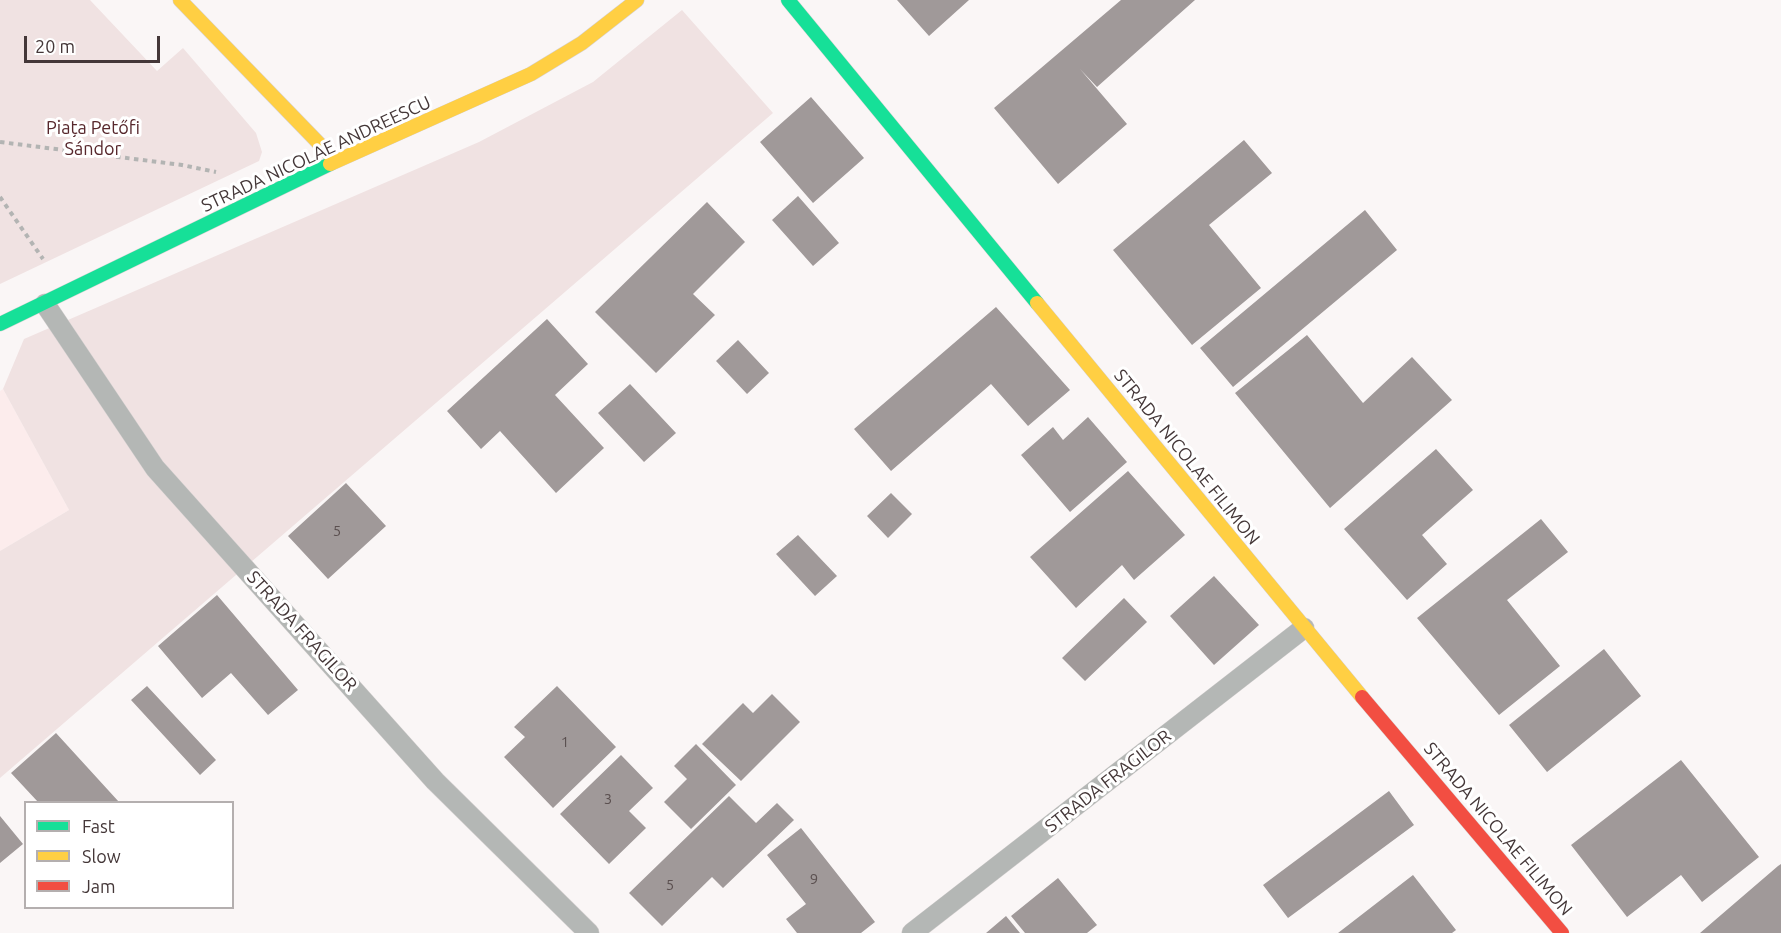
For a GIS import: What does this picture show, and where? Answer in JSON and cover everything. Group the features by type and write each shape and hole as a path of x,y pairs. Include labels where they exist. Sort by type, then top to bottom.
{"street":[{"path":"180,0 336,161"},
{"name":"STRADA NICOLAE ANDREESCU","path":"0,324 336,161 531,74 582,43 637,0"},
{"name":"STRADA NICOLAE FILIMON","path":"788,0 1304,628 1562,933"}],"lane":[{"name":"STRADA FRAGILOR","path":"45,304 155,468 435,781 589,933"},
{"name":"STRADA FRAGILOR","path":"912,933 1304,628"}],"path":[{"path":"0,142 182,165 226,174"},
{"path":"0,197 44,260"}],"shaded area":[{"path":"3,389 69,510 0,551 0,391"}],"green space":[{"name":"Piața Petőfi Sándor","path":"0,0 90,0 157,71 183,48 256,133 262,152 259,161 0,284"},
{"path":"682,10 773,113 0,778 0,551 69,510 3,389 24,339 479,142 593,82"}],"building":[{"path":"897,0 969,0 929,36"},
{"path":"1121,0 1195,0 1097,87 1080,69 1127,124 1058,184 994,108"},
{"path":"811,97 864,158 813,203 760,142"},
{"path":"1244,140 1272,173 1209,225 1261,288 1192,345 1113,250"},
{"path":"798,196 839,243 813,266 772,220"},
{"path":"707,202 745,242 693,294 715,315 656,373 595,312"},
{"path":"1365,210 1397,250 1233,387 1200,348"},
{"path":"996,307 1070,390 1028,426 991,384 891,471 854,429"},
{"path":"547,319 588,364 555,395 604,448 556,493 500,431 481,449 447,411"},
{"path":"1307,335 1363,403 1412,357 1452,400 1330,508 1235,393"},
{"path":"738,340 769,373 747,394 716,361"},
{"path":"630,384 676,433 644,462 598,413"},
{"path":"1088,417 1127,462 1070,512 1021,455 1053,427 1063,440"},
{"path":"1436,449 1473,490 1422,535 1447,564 1407,600 1344,529"},
{"path":"1128,471 1185,535 1134,580 1122,565 1076,608 1030,557"},
{"path":"346,483 386,526 328,579 288,536"},
{"path":"891,493 912,514 888,538 867,516"},
{"path":"1541,519 1568,552 1507,600 1560,666 1499,715 1417,618"},
{"path":"798,535 837,576 815,596 776,554"},
{"path":"1214,576 1259,625 1214,665 1170,616"},
{"path":"217,595 298,690 268,715 231,673 202,698 158,646"},
{"path":"1124,598 1147,622 1085,681 1062,658"},
{"path":"1604,649 1641,696 1547,772 1509,725"},
{"path":"147,686 216,760 200,775 131,700"},
{"path":"557,686 616,747 553,808 504,757 525,737 514,727"},
{"path":"772,694 800,722 741,781 702,744 743,703 753,713"},
{"path":"56,733 118,801 37,801 11,773"},
{"path":"696,744 736,785 691,829 664,802 687,779 674,766"},
{"path":"621,755 653,788 629,811 646,828 609,864 560,814"},
{"path":"1681,760 1759,857 1702,902 1681,875 1627,917 1571,845"},
{"path":"1389,791 1414,825 1288,918 1263,885"},
{"path":"729,796 756,823 777,803 794,820 723,888 712,877 662,926 629,893"},
{"path":"0,816 23,844 0,863"},
{"path":"801,828 875,922 861,933 797,933 786,919 806,904 767,855"},
{"path":"1781,864 1781,933 1700,933 1778,866"},
{"path":"1413,875 1456,930 1452,933 1338,933"},
{"path":"1058,878 1097,925 1087,933 1025,933 1011,916"},
{"path":"1006,916 1020,933 986,933"}],"traffic: fast":[{"path":"788,0 1037,303"},
{"path":"0,324 330,164"}],"traffic: slow":[{"path":"180,0 336,161"},
{"path":"330,164 531,74 582,43 637,0"},
{"path":"1037,303 1362,697"}],"traffic: jam":[{"path":"1362,697 1562,933"}]}
